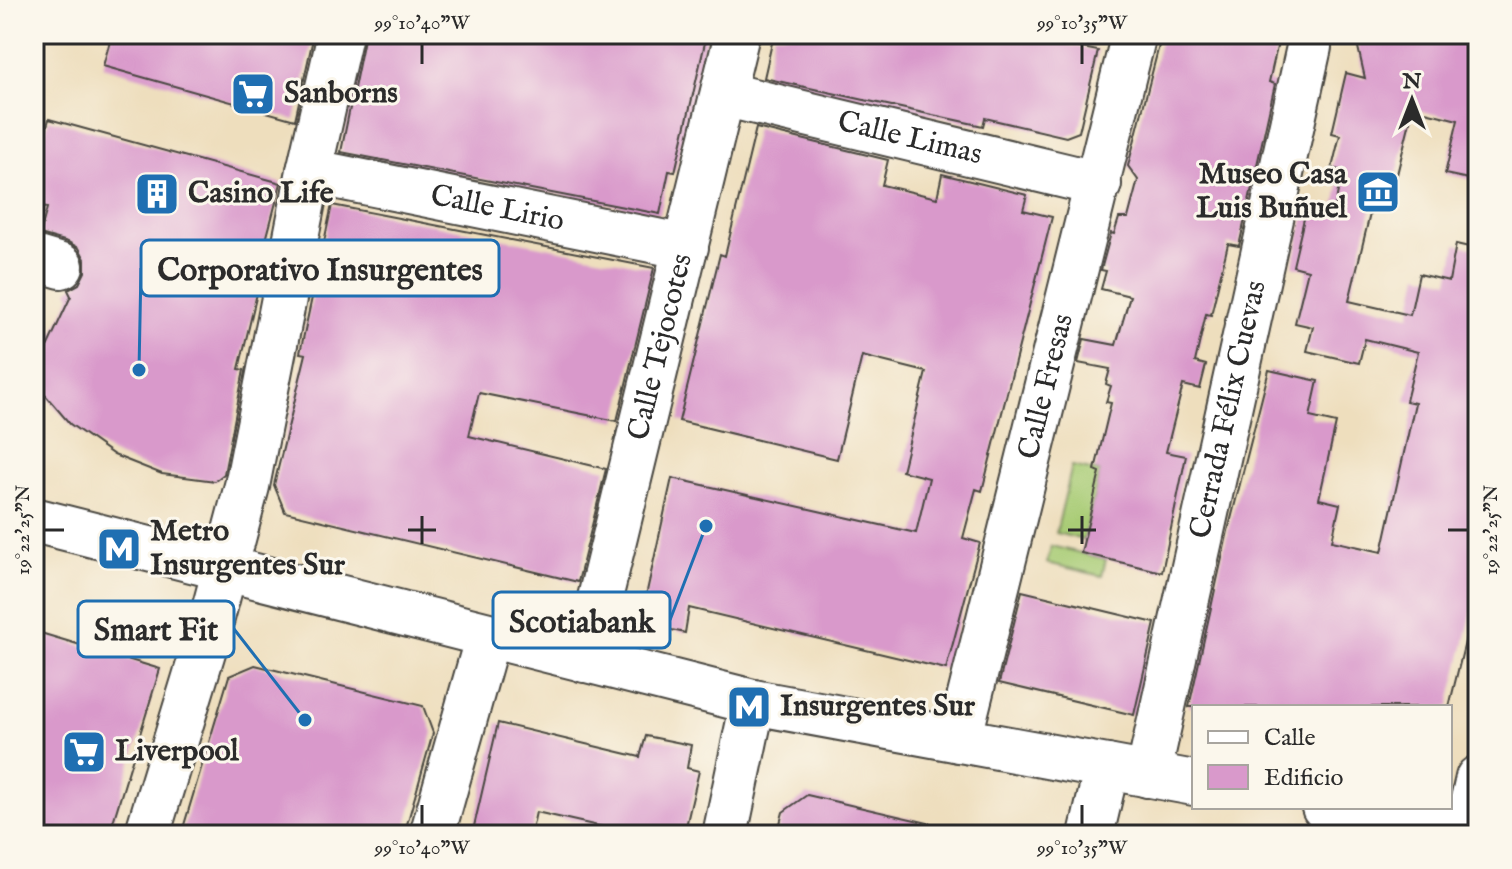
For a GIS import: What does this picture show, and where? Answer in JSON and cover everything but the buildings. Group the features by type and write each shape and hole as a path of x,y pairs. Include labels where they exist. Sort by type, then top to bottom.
{"street":[{"path":"147,835 247,486 309,171 340,34"},
{"name":"Calle Tejocotes","path":"585,660 737,34"},
{"name":"Calle Fresas","path":"959,740 1134,34"},
{"name":"Cerrada Félix Cuevas","path":"1091,835 1127,771 1309,47"},
{"name":"Calle Limas","path":"723,94 1099,184"},
{"name":"Calle Lirio","path":"309,171 686,247"},
{"path":"34,520 753,702 1192,783"},
{"path":"432,835 488,636"},
{"path":"725,835 753,702"},
{"path":"1335,809 1469,834 1478,778"}],"green space":[{"path":"1072,466 1100,472 1084,540 1056,533"},
{"path":"1051,546 1106,559 1102,576 1047,563"}],"place":[{"name":"Sanborns","path":"253,94"},
{"name":"Museo Casa Luis Buñuel","path":"1378,192"},
{"name":"Casino Life","path":"157,194"},
{"name":"Corporativo Insurgentes","path":"139,370"},
{"name":"Scotiabank","path":"706,526"},
{"name":"Metro Insurgentes Sur","path":"119,549"},
{"name":"Insurgentes Sur","path":"749,707"},
{"name":"Smart Fit","path":"305,720"},
{"name":"Liverpool","path":"84,752"}]}
